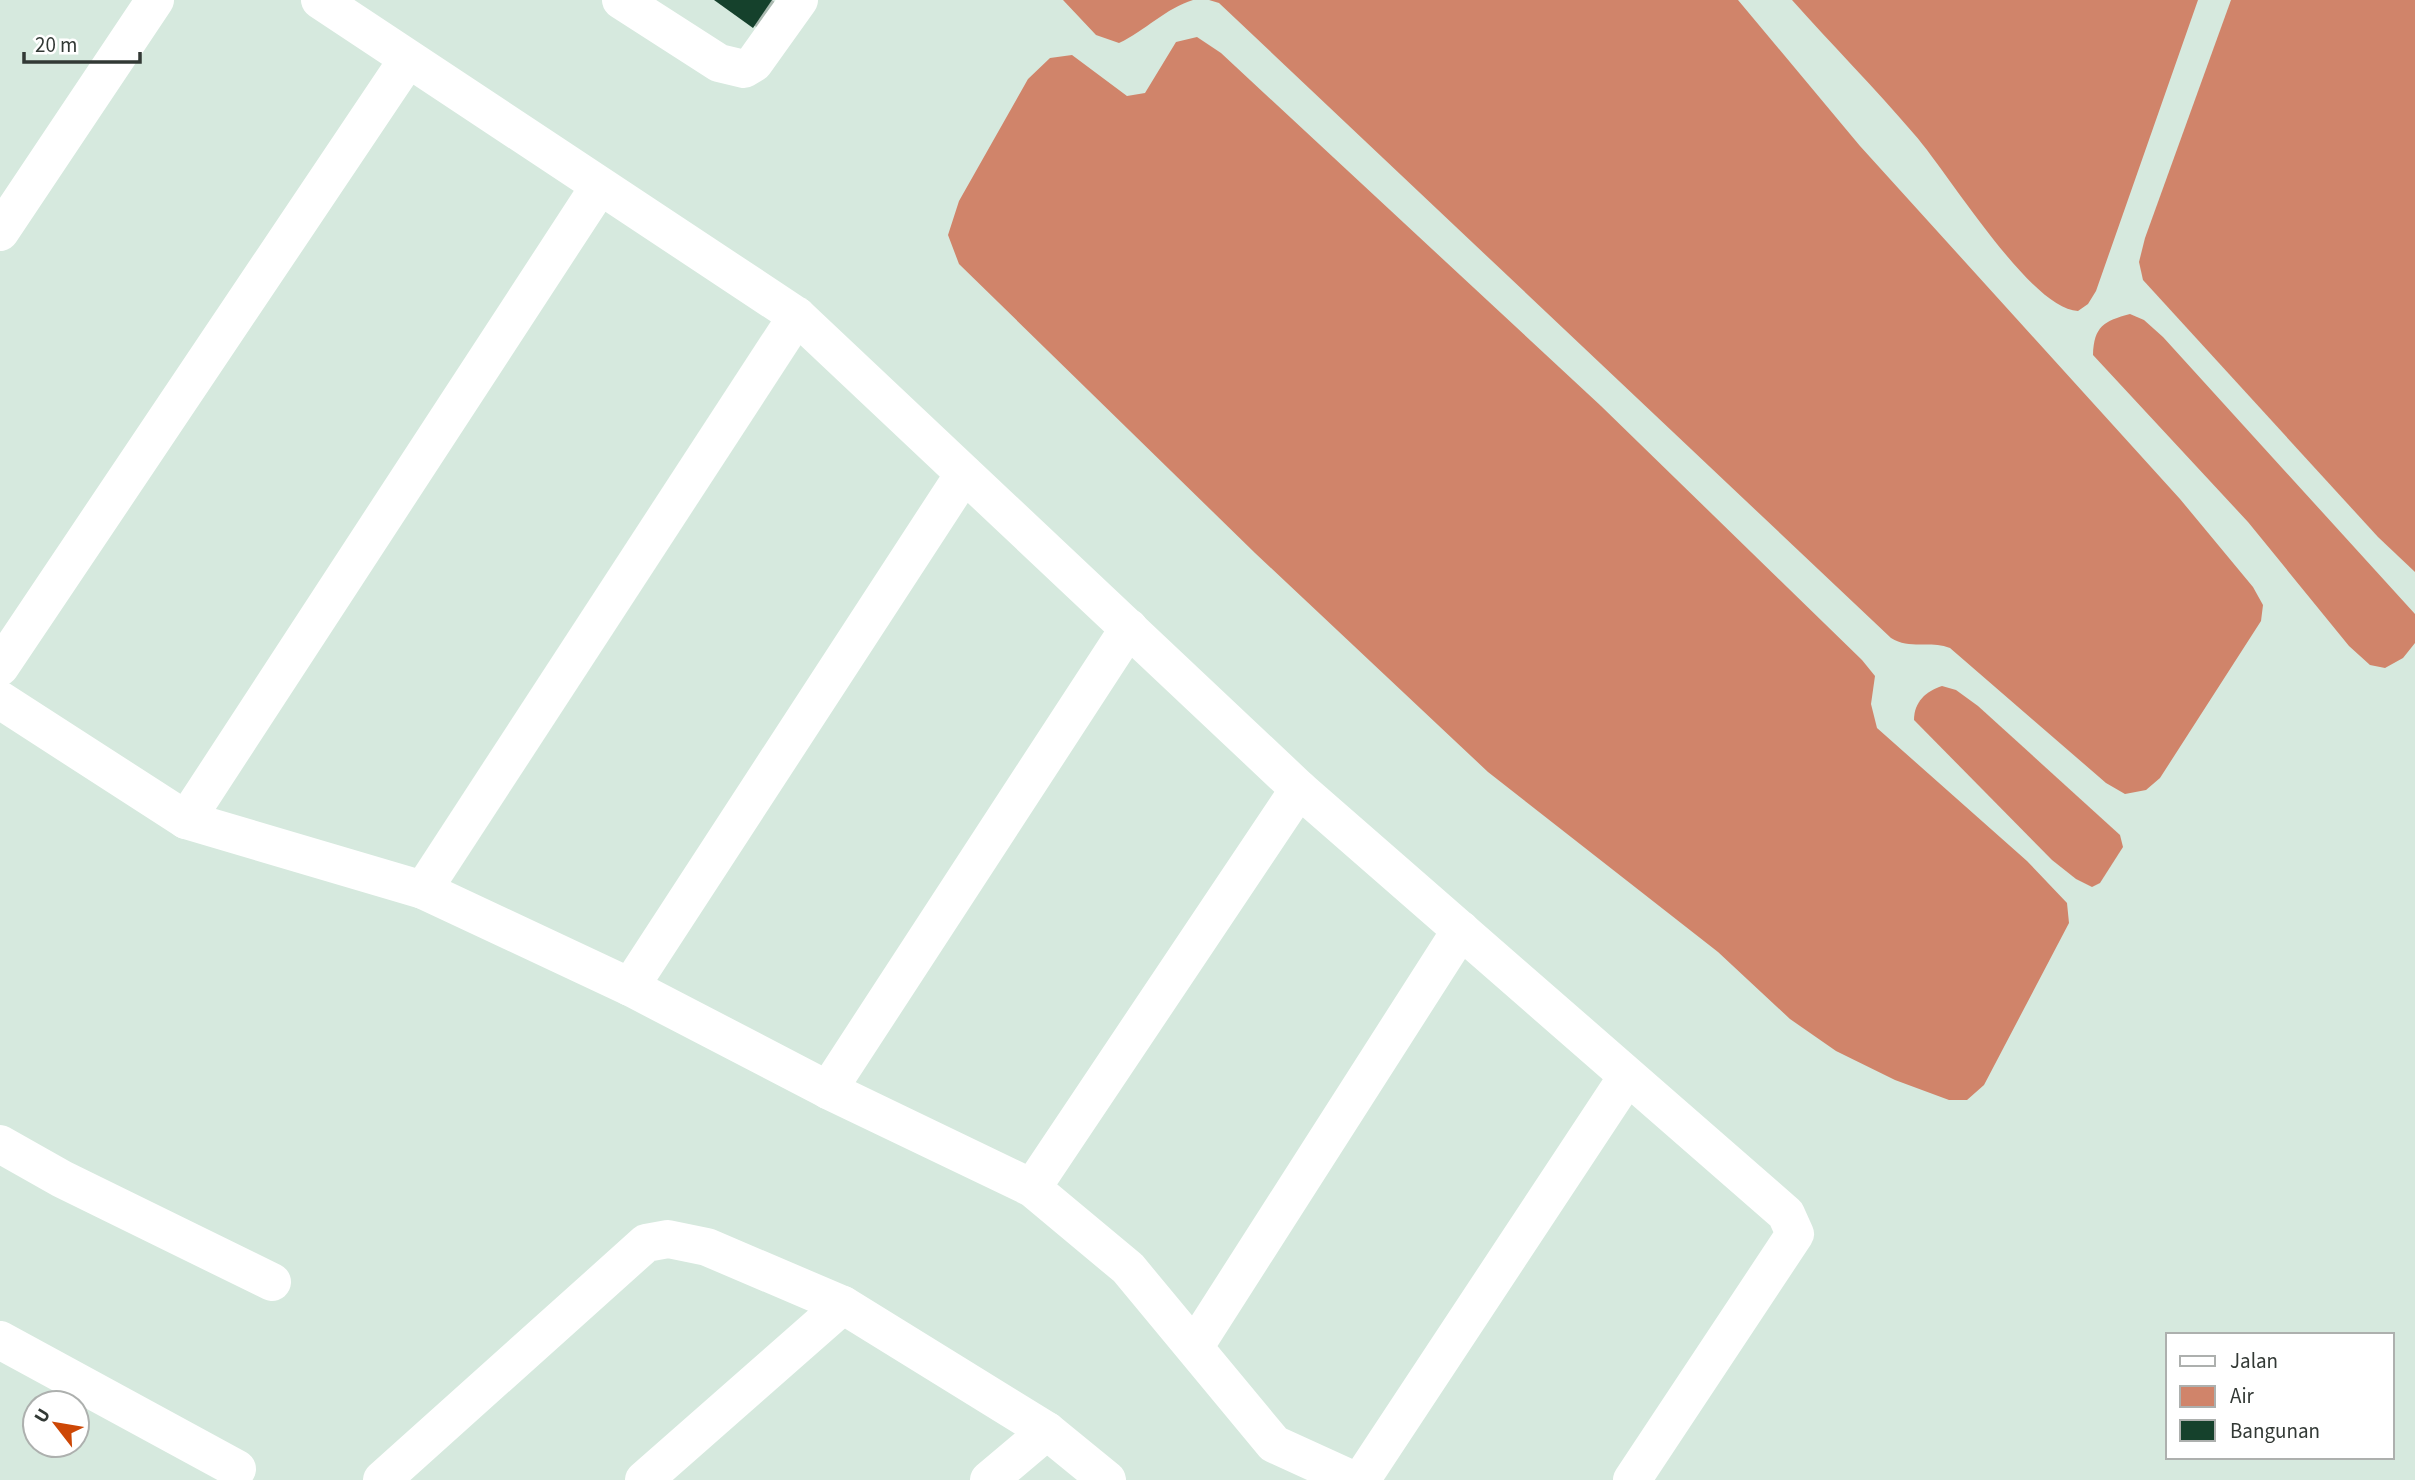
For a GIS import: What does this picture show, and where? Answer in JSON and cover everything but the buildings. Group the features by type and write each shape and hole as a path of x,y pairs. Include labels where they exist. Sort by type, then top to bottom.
{"street":[{"path":"0,232 155,0"},
{"path":"320,0 797,316 1299,789 1786,1214 1796,1234 1632,1480"},
{"path":"621,0 719,63 744,69 754,63 799,0"},
{"path":"0,667 408,59"},
{"path":"186,820 599,187"},
{"path":"423,890 797,316"},
{"path":"630,986 964,474"},
{"path":"828,1090 1129,628"},
{"path":"0,700 186,820 423,890 630,986 828,1090 1032,1188 1128,1268 1274,1444 1353,1480"},
{"path":"1032,1188 1299,789"},
{"path":"1195,1346 1461,930"},
{"path":"1361,1480 1627,1077"},
{"path":"0,1144 62,1179 272,1282"},
{"path":"382,1480 646,1243 668,1239 707,1247 843,1305 1047,1431 1107,1480"},
{"path":"644,1480 843,1305"},
{"path":"0,1340 237,1469"},
{"path":"989,1480 1047,1431"}],"water":[{"path":"1063,0 1193,0 1174,8 1119,43 1096,35"},
{"path":"1209,0 1738,0 1860,146 2180,499 2253,587 2263,605 2261,621 2160,778 2146,790 2125,794 2106,783 1950,648 1905,644 1891,638 1219,3"},
{"path":"1792,0 2198,0 2096,291 2088,304 2078,311 2059,304 2037,288 1991,236 1914,134"},
{"path":"2231,0 2415,0 2415,572 2378,537 2143,280 2139,262 2145,238"},
{"path":"1197,37 1221,53 1601,406 1862,660 1875,676 1871,704 1877,728 2027,861 2067,903 2069,923 1984,1085 1967,1100 1949,1100 1895,1080 1836,1051 1790,1019 1718,952 1488,772 1255,553 959,264 948,235 959,201 1028,79 1050,58 1072,55 1127,96 1145,93 1176,42"},
{"path":"2130,314 2144,320 2163,337 2415,614 2415,643 2403,658 2385,668 2370,665 2349,646 2248,522 2093,355 2096,337 2102,326 2113,319"},
{"path":"1942,686 1956,690 1978,706 2120,835 2123,847 2100,883 2092,887 2076,879 2052,860 1914,720 1916,708 1922,698"}]}
